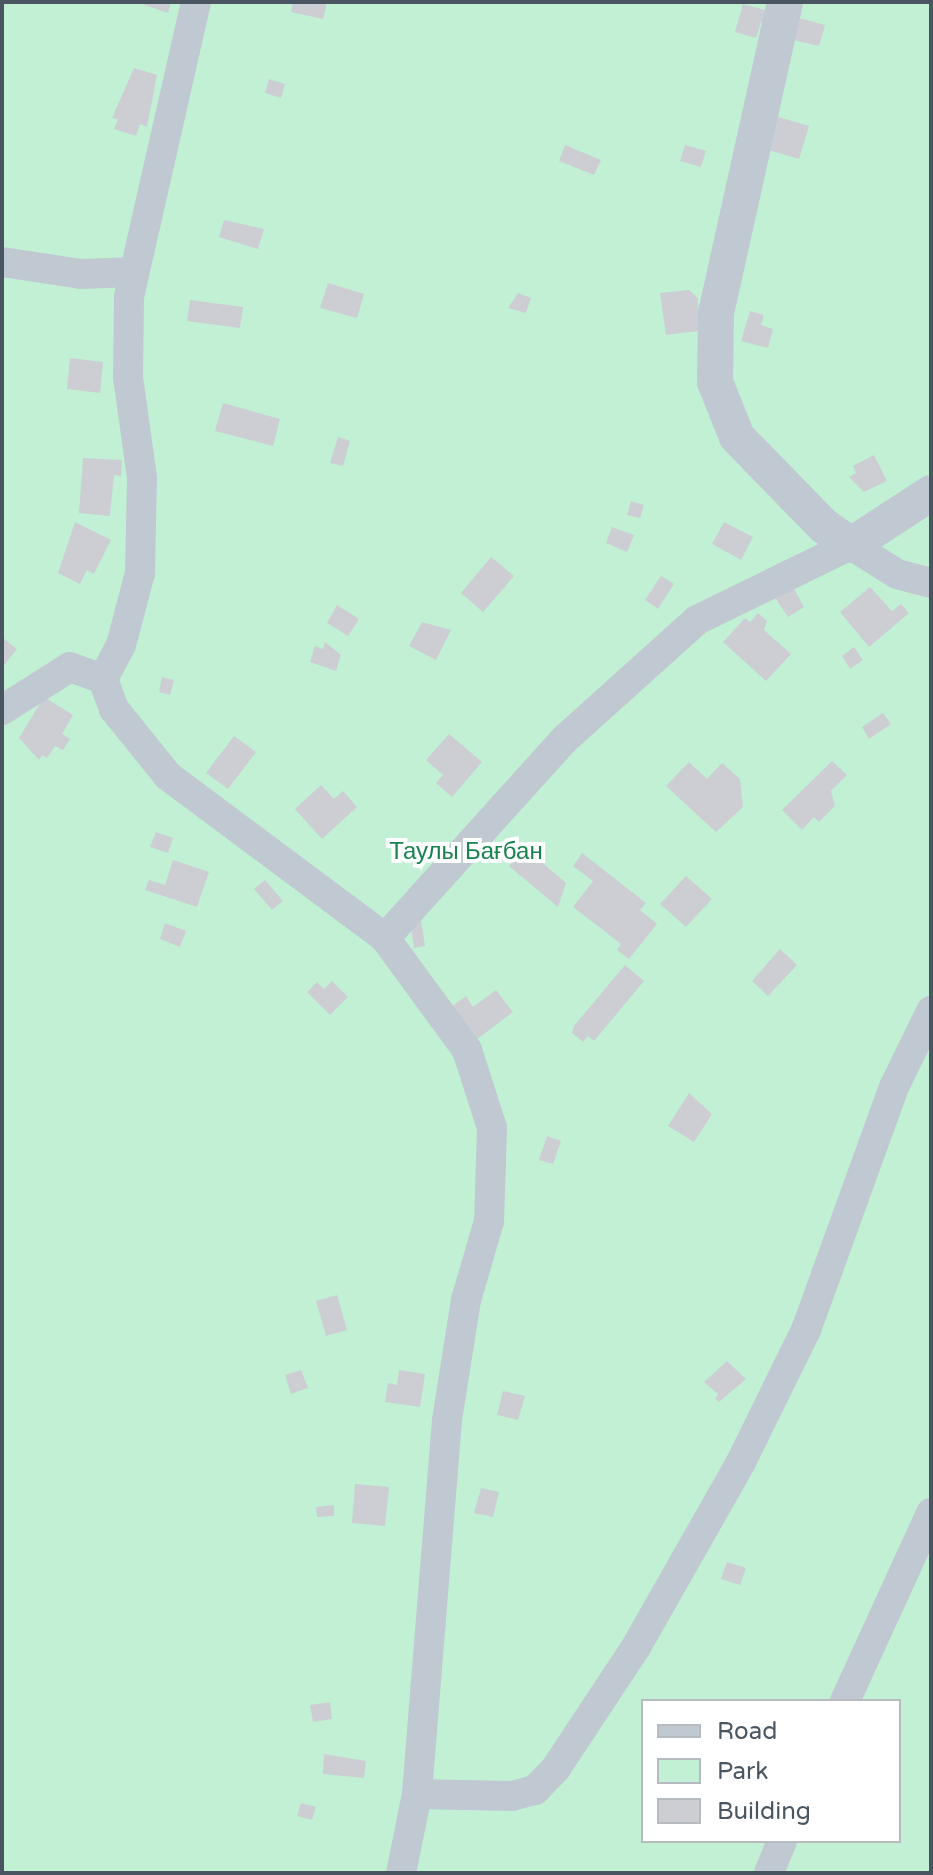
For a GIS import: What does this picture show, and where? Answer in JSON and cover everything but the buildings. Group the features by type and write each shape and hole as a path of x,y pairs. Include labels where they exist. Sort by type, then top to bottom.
{"street":[{"path":"196,2 134,272 128,377 142,478 140,573 121,645 103,679 114,709 168,776 385,938 467,1050 492,1128 489,1221 466,1300 447,1420 417,1794 401,1873"},
{"path":"785,2 716,312 712,346 715,382 737,437 824,526 897,574 931,583"},
{"path":"2,262 81,274 134,272"},
{"path":"385,938 566,738 641,665 697,620 851,545 931,493"},
{"path":"2,710 70,667 103,679"},
{"path":"417,1794 512,1796 535,1790 556,1768 636,1647 741,1462 806,1330 894,1087 931,1011"},
{"path":"846,1699 931,1513"},
{"path":"769,1873 781,1843"}],"green space":[{"name":"Таулы Бағбан","path":"2,2 931,2 931,1873 2,1873"}]}
